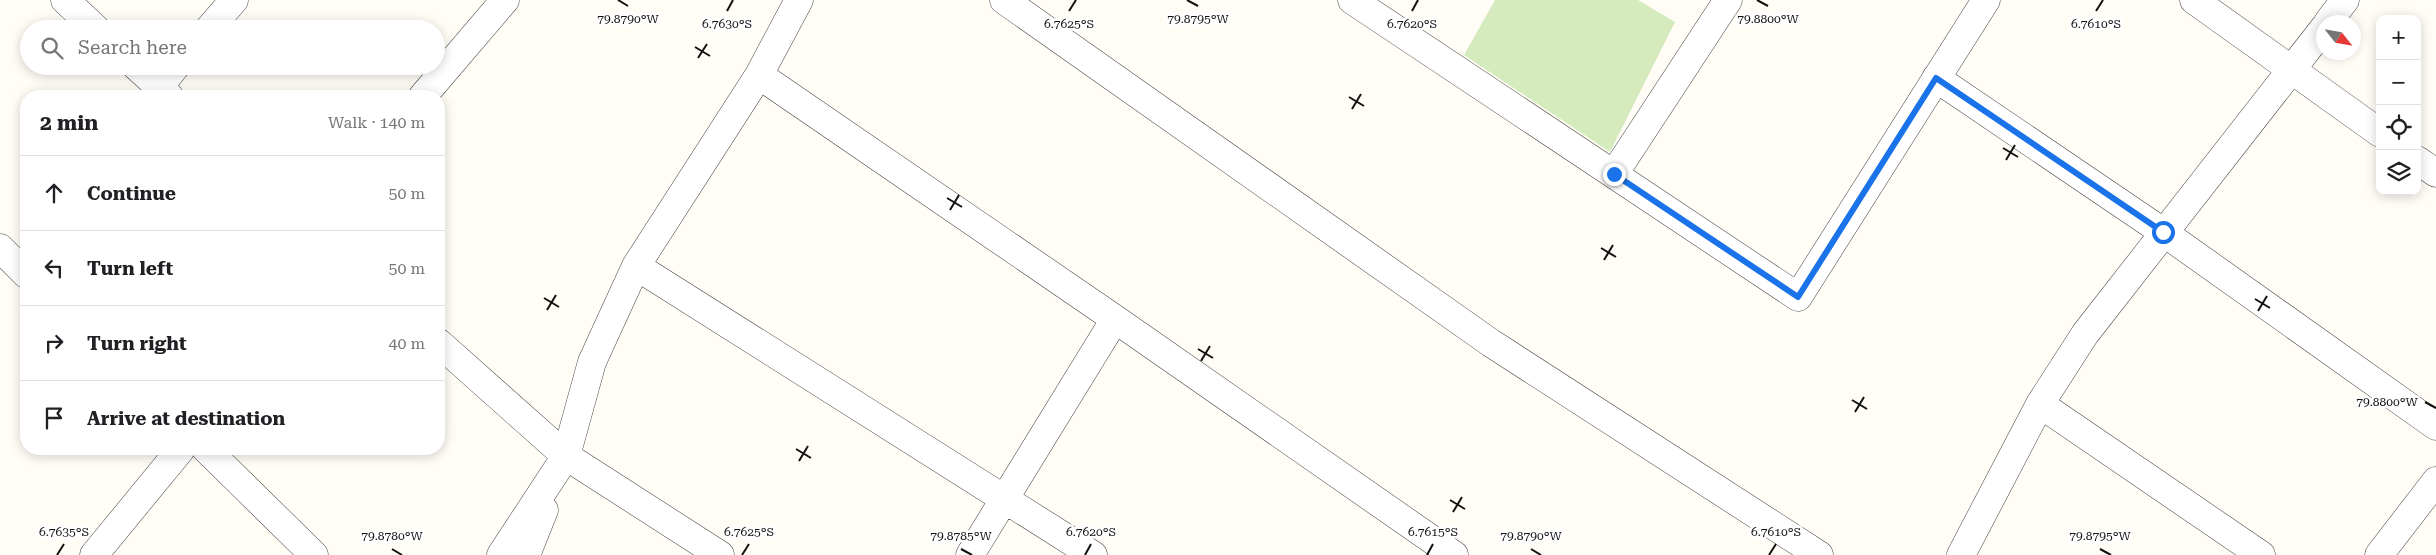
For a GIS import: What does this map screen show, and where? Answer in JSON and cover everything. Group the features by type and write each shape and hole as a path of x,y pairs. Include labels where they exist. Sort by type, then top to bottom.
{"street":[{"path":"65,0 86,20"},
{"path":"217,20 234,0"},
{"path":"445,71 506,0"},
{"path":"526,555 566,456 592,362 636,266 759,75 799,0"},
{"path":"1004,0 1491,343 1819,555"},
{"path":"1352,0 1798,297 1986,0"},
{"path":"1614,174 1728,0"},
{"path":"2194,0 2376,130"},
{"path":"2333,15 2345,0"},
{"path":"1961,555 2040,404 2085,334 2316,38"},
{"path":"146,75 162,90"},
{"path":"165,90 172,75"},
{"path":"428,90 441,75"},
{"path":"759,75 1115,319 1440,551"},
{"path":"1936,78 2163,232 2436,426"},
{"path":"2421,163 2436,174"},
{"path":"636,266 1093,555"},
{"path":"970,555 1115,319"},
{"path":"445,348 566,456 720,555"},
{"path":"2040,404 2261,555"},
{"path":"94,555 176,455"},
{"path":"212,455 309,553"},
{"path":"501,555 566,456"},
{"path":"2379,555 2436,481"}],"green space":[{"path":"1495,0 1638,0 1675,22 1610,152 1464,55"}],"route":[{"path":"1614,174 1798,297 1936,78 2163,232"}]}
